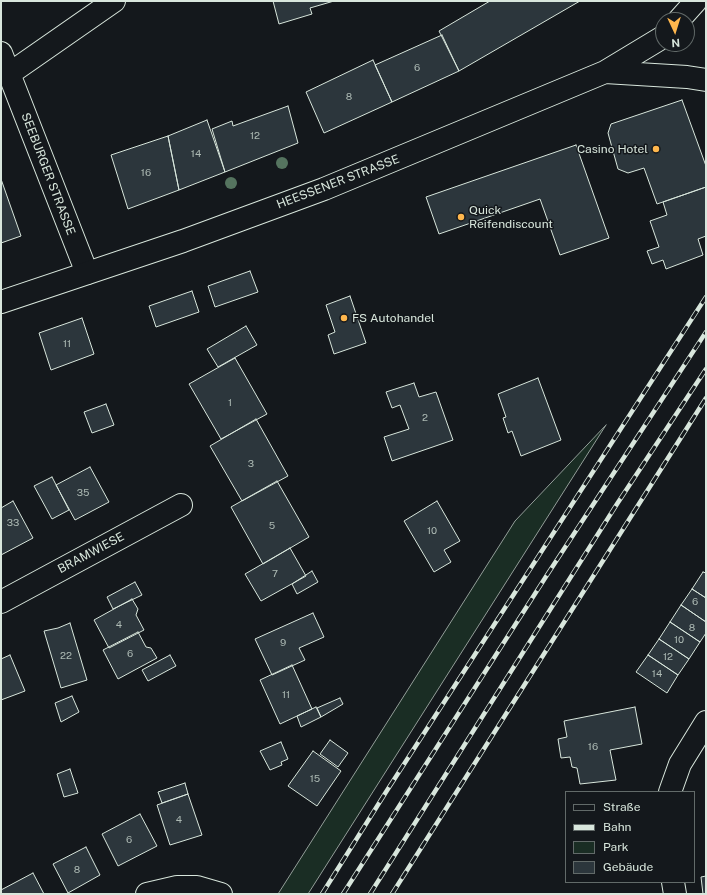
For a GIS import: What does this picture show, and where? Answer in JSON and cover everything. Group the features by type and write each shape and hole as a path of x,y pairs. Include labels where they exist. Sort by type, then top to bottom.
{"main road":[{"path":"9,74 114,1"},
{"path":"686,12 696,1"},
{"name":"HEESSENER STRASSE","path":"1,302 183,241 324,189 605,72 655,42"},
{"name":"SEEBURGER STRASSE","path":"1,53 87,273"},
{"path":"605,72 687,77 706,80"},
{"name":"BRAMWIESE","path":"1,602 181,505"},
{"path":"670,791 680,764 706,722"},
{"path":"673,883 675,894"},
{"path":"147,894 177,887 212,890 221,894"}],"green space":[{"path":"606,425 308,894 278,894 515,521"}],"building":[{"path":"273,1 334,1 310,8 312,14 279,24"},
{"path":"490,1 580,1 459,71 439,31"},
{"path":"442,35 459,71 392,102 375,65"},
{"path":"373,60 392,102 324,133 306,92"},
{"name":"Casino Hotel","path":"682,100 706,166 706,187 657,204 644,168 628,173 618,169 608,133 611,124"},
{"path":"288,106 298,143 225,172 212,129 232,121 233,126"},
{"path":"207,120 225,172 179,190 168,136"},
{"path":"168,136 179,190 128,209 111,155"},
{"name":"Quick Reifendiscount","path":"576,145 609,238 560,255 540,199 439,234 426,197"},
{"path":"1,179 21,236 1,243"},
{"path":"706,187 706,236 698,239 703,255 666,269 663,260 652,264 647,251 659,247 650,221 667,215 663,202"},
{"path":"250,271 258,292 215,307 208,286"},
{"path":"192,291 199,312 156,327 149,306"},
{"name":"FS Autohandel","path":"350,296 366,343 334,354 328,335 335,332 326,305"},
{"path":"82,318 94,354 51,370 39,333"},
{"path":"246,326 257,345 218,367 207,349"},
{"path":"235,358 267,414 221,439 189,384"},
{"path":"538,378 561,440 521,456 512,431 508,433 503,418 506,417 498,394"},
{"path":"414,383 419,397 436,392 453,440 392,461 384,437 409,429 400,405 392,408 386,392"},
{"path":"106,404 114,425 92,433 84,412"},
{"path":"256,419 288,476 242,501 210,446"},
{"path":"90,467 109,502 75,520 56,485"},
{"path":"52,477 69,510 52,519 34,486"},
{"path":"277,481 309,537 263,564 231,507"},
{"path":"13,501 33,538 1,555 1,508"},
{"path":"437,501 460,541 444,550 451,562 434,572 404,521"},
{"path":"290,548 306,576 261,601 245,574"},
{"path":"312,571 318,582 297,594 292,584"},
{"path":"703,572 706,573 706,598 692,589"},
{"path":"135,582 142,595 113,609 107,597"},
{"path":"692,589 706,598 706,622 681,605"},
{"path":"132,599 138,609 136,615 144,630 109,648 94,620"},
{"path":"681,605 706,622 706,633 700,642 670,622"},
{"path":"313,613 324,637 299,648 305,660 272,675 255,639"},
{"path":"670,622 700,642 689,659 659,639"},
{"path":"70,623 87,680 61,688 44,631 58,628"},
{"path":"138,632 146,647 151,648 157,658 118,679 103,650"},
{"path":"659,639 689,659 678,675 648,655"},
{"path":"10,655 25,691 1,700 1,659"},
{"path":"170,655 176,666 148,681 142,670"},
{"path":"648,655 678,675 667,693 636,672"},
{"path":"292,665 312,709 280,724 260,680"},
{"path":"72,696 79,712 61,722 55,703"},
{"path":"340,698 343,704 321,717 317,708"},
{"path":"316,707 321,717 301,727 297,716"},
{"path":"635,707 642,744 610,750 616,780 580,784 577,768 572,767 570,757 561,758 558,739 567,737 564,721"},
{"path":"330,740 348,753 338,767 320,754"},
{"path":"281,742 288,759 281,762 282,765 270,770 260,751"},
{"path":"313,751 341,771 317,806 288,786"},
{"path":"70,769 78,793 64,797 57,774"},
{"path":"185,783 188,794 162,803 158,792"},
{"path":"188,794 202,835 170,845 157,805"},
{"path":"140,814 157,846 118,866 102,834"},
{"path":"86,847 100,875 68,893 53,864"},
{"path":"33,873 44,894 1,894 1,890"},
{"path":"706,876 706,894 703,894 701,877"}],"railway":[{"path":"322,894 386,792 706,297"},
{"path":"343,894 547,575 706,332"},
{"path":"370,894 617,504 706,369"},
{"path":"392,894 706,398"}],"place":[{"name":"Casino Hotel","path":"656,149"},
{"name":"Quick Reifendiscount","path":"461,217"},
{"name":"FS Autohandel","path":"344,318"}]}
